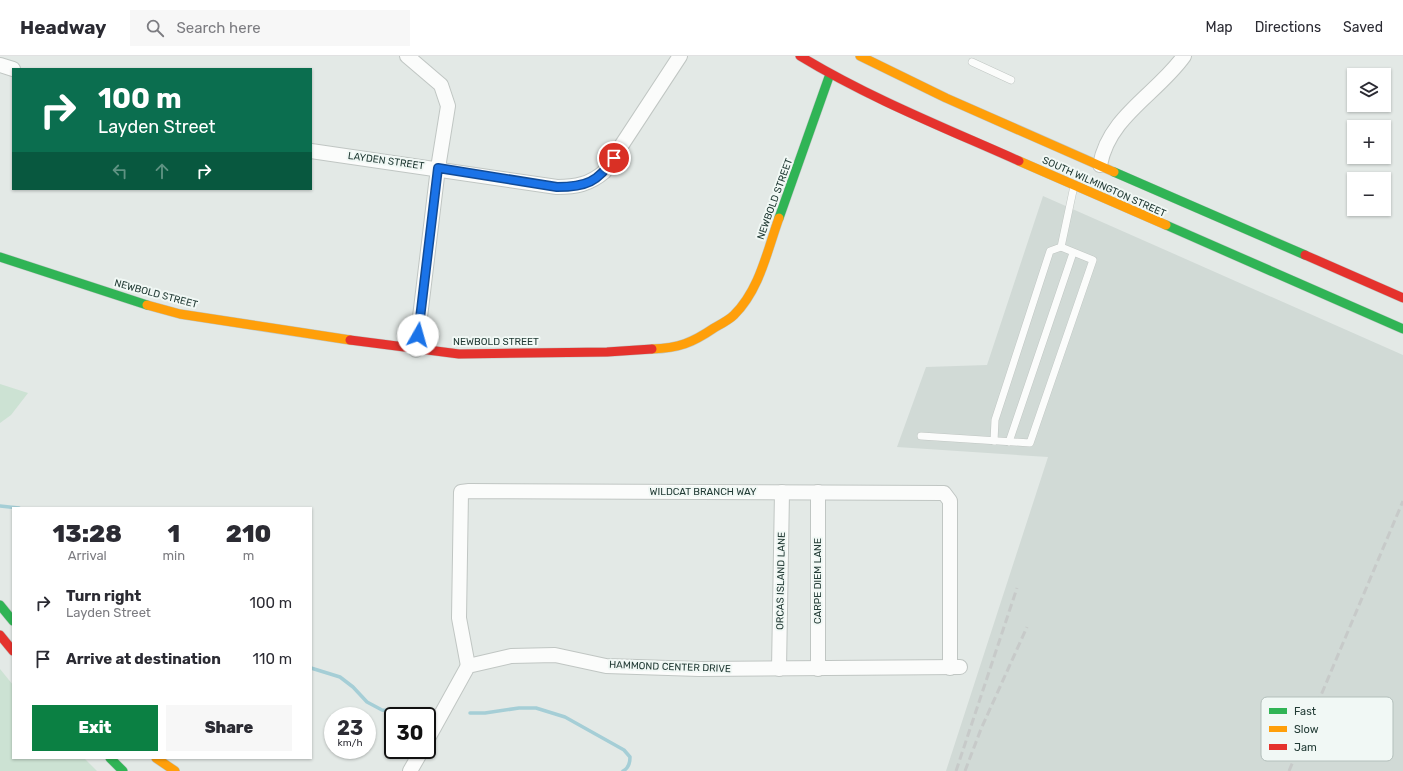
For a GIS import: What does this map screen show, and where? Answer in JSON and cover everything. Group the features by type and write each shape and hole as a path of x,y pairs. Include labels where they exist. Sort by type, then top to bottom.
{"main road":[{"name":"SOUTH WILMINGTON STREET","path":"800,56 830,74 932,123 1074,186 1389,319 1403,329"},
{"name":"SOUTH WILMINGTON STREET","path":"860,56 946,98 1100,165 1399,299"},
{"name":"NEWBOLD STREET","path":"0,257 144,304 180,314 416,350 459,354 503,354 607,352 675,348 695,341 733,316 744,304 755,286 830,74"},
{"path":"0,605 12,620"},
{"path":"0,636 12,650"},
{"path":"111,759 124,771"},
{"path":"157,759 175,771"}],"street":[{"path":"407,56 441,85 448,106 438,168 416,350"},
{"name":"LAYDEN STREET","path":"312,151 438,168 557,187 574,187 594,181 604,172 680,56"},
{"path":"1100,165 1102,150 1117,126 1128,112 1175,69 1184,56"},
{"path":"0,65 12,69"},
{"name":"WILDCAT BRANCH WAY","path":"468,666 459,618 461,492 818,492 944,493 950,501 955,667"},
{"name":"ORCAS ISLAND LANE","path":"779,669 782,492"},
{"name":"CARPE DIEM LANE","path":"818,492 818,669"},
{"name":"HAMMOND CENTER DRIVE","path":"468,666 511,656 555,655 606,666 699,670 955,667"},
{"path":"436,724 468,666"},
{"path":"410,771 417,759"}],"lane":[{"path":"972,62 1011,80"},
{"path":"1061,247 1074,186"},
{"path":"921,436 994,441 1009,442 1030,443 1093,260 1061,247 1050,251 995,420 994,441"},
{"path":"1009,442 1073,253"}],"shaded area":[{"path":"1043,196 1403,355 1403,771 946,771 1048,457 897,447 926,367 987,365"}],"green space":[{"path":"0,384 28,393 11,415 0,423"},
{"path":"0,669 12,684 12,759 85,759 97,771 0,771"}],"waterway":[{"path":"0,506 12,507"},
{"path":"312,668 340,677 353,687 367,702 384,710"},
{"path":"470,713 485,713 519,708 536,708 565,717 624,750 630,759 628,767 623,771"}],"railway":[{"path":"1320,697 1403,501"},
{"path":"956,771 1017,588"},
{"path":"965,771 981,729 1027,627"},
{"path":"1289,771 1293,761"}],"traffic: fast":[{"path":"779,218 830,74"},
{"path":"1114,172 1305,255"},
{"path":"1166,225 1403,329"},
{"path":"0,257 147,305"},
{"path":"0,605 12,620"},
{"path":"111,759 123,771"}],"traffic: slow":[{"path":"860,56 946,98 1114,172"},
{"path":"1019,161 1166,225"},
{"path":"652,349 685,344 725,322 734,315 743,305 756,282 762,269 779,218"},
{"path":"147,305 180,314 350,340"},
{"path":"157,759 175,771"}],"traffic: jam":[{"path":"800,56 880,99 1019,161"},
{"path":"1305,255 1403,298"},
{"path":"350,340 459,354 607,352 652,349"},
{"path":"0,635 12,650"}],"route":[{"path":"418,335 438,168 557,187 574,187 594,181 604,172 614,158"}]}
